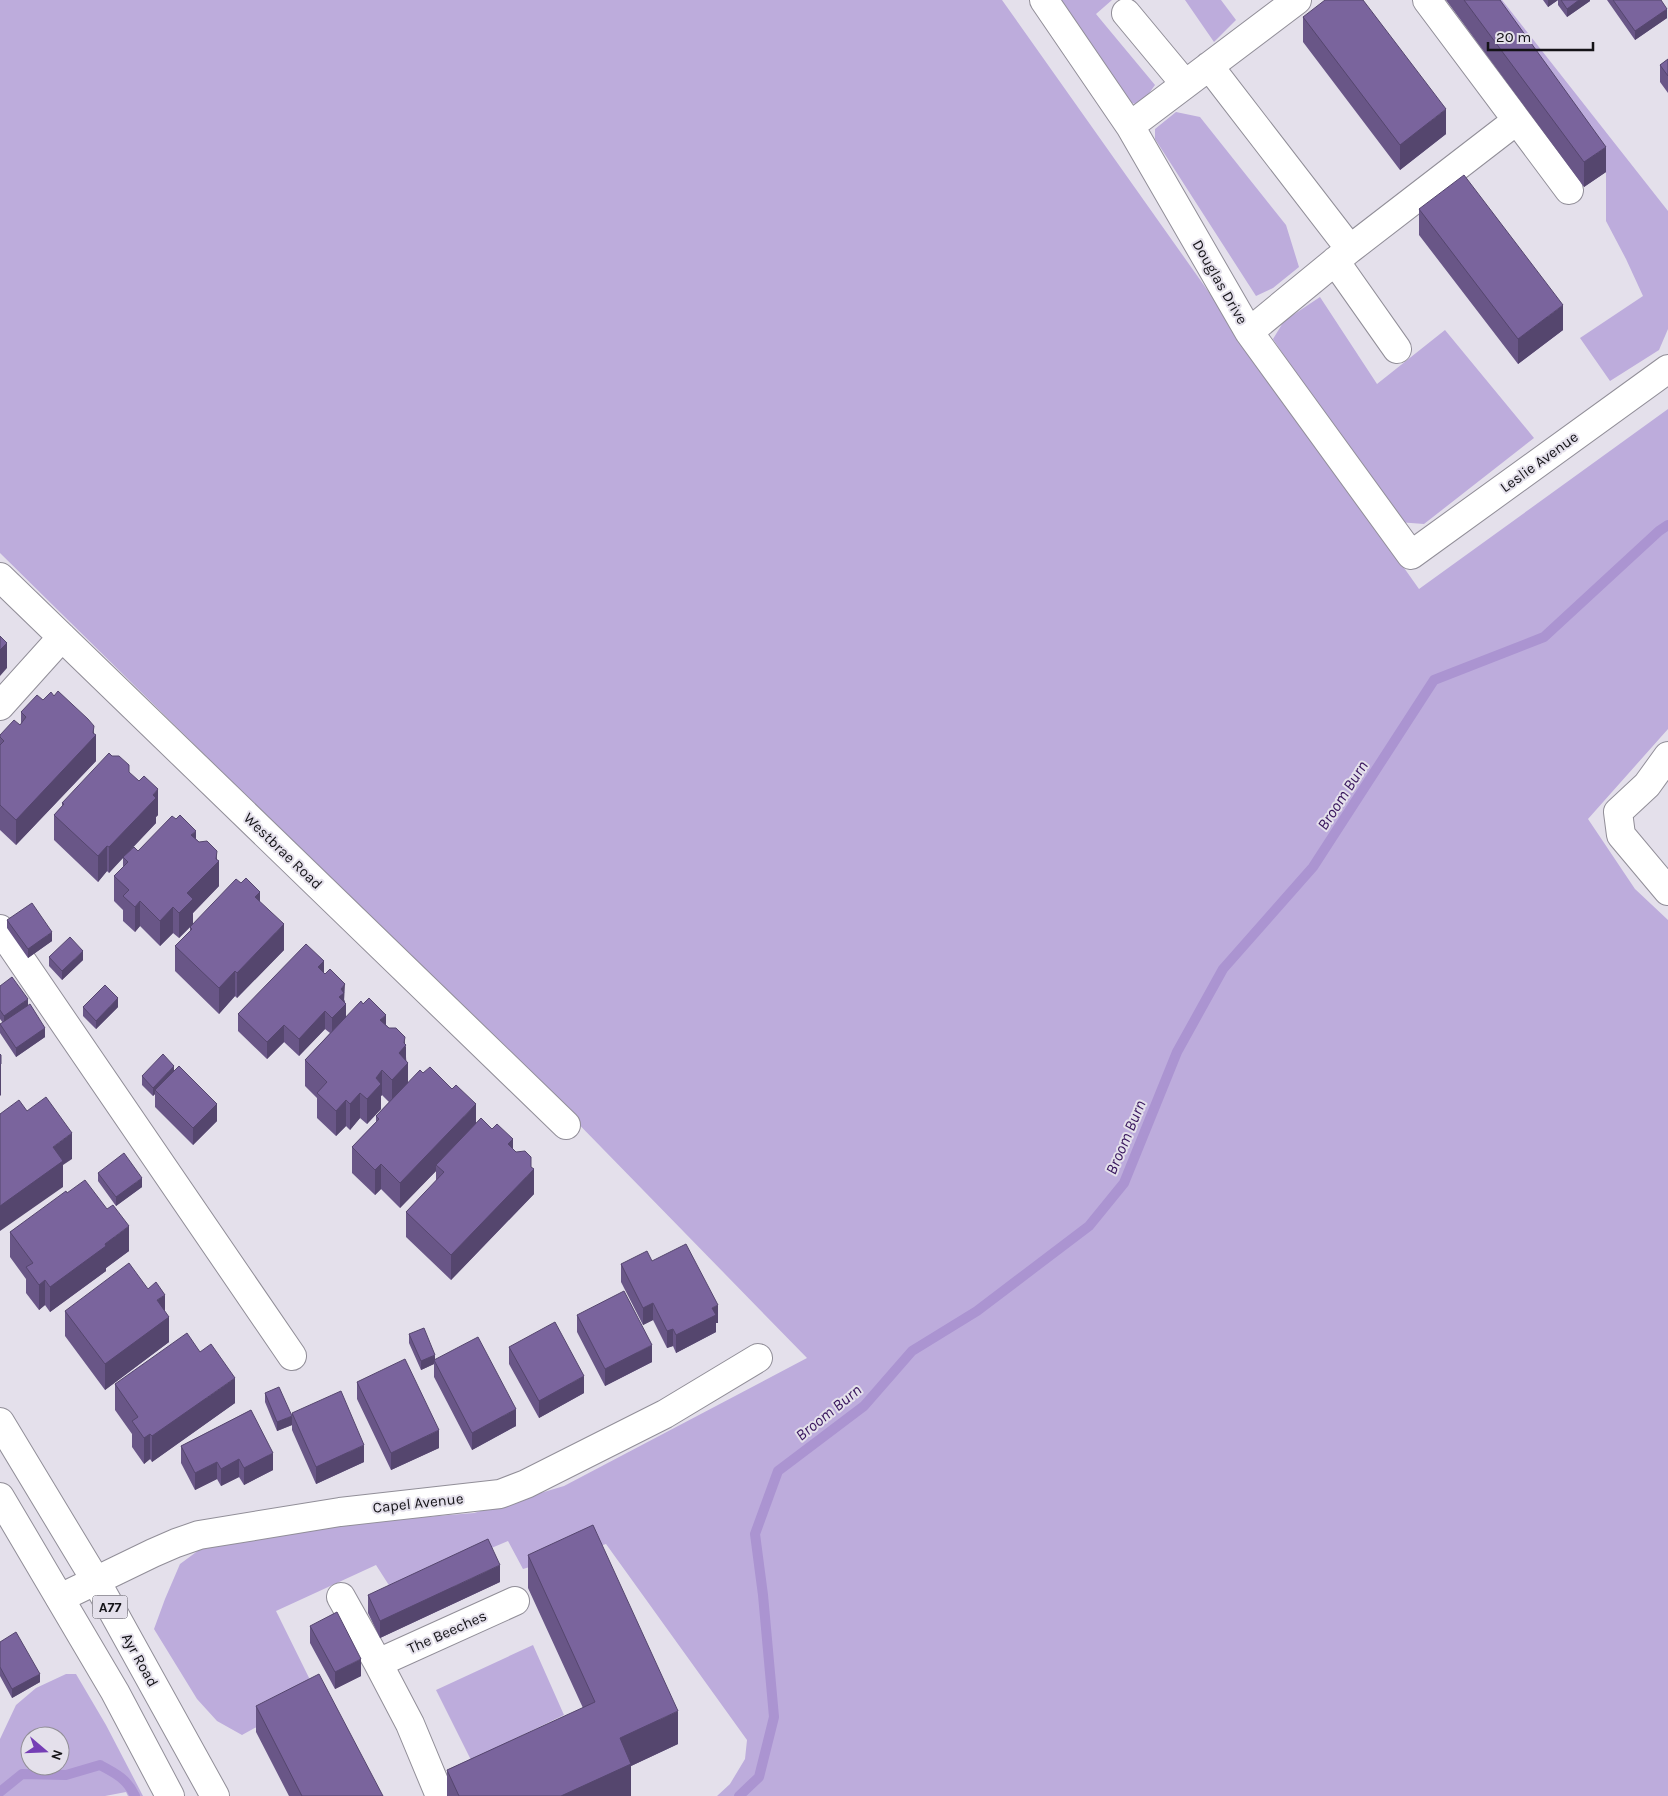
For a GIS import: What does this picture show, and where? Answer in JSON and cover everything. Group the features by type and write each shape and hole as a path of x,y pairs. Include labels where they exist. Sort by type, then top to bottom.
{"street":[{"name":"Douglas Drive","path":"1044,0 1130,126 1250,332 1411,555"},
{"path":"1130,126 1298,0"},
{"path":"1427,0 1569,190"},
{"path":"1126,14 1185,84"},
{"path":"1209,66 1342,255 1396,349"},
{"path":"1250,332 1342,255 1516,121"},
{"name":"Leslie Avenue","path":"1411,555 1668,369"},
{"name":"Westbrae Road","path":"0,577 566,1125"},
{"path":"0,706 62,637"},
{"path":"1668,756 1647,785 1618,812 1622,835 1668,891"},
{"path":"0,929 292,1356"},
{"name":"Capel Avenue","path":"60,1598 153,1553 199,1535 340,1512 500,1494 526,1484 665,1414 758,1358"},
{"name":"Ayr Road","path":"0,1422 96,1581 215,1796"},
{"name":"A77","path":"0,1497 115,1692 170,1796"},
{"path":"341,1598 378,1662 410,1724 440,1796"},
{"name":"The Beeches","path":"378,1662 515,1601"}],"shaded area":[{"path":"0,0 1002,0 1419,589 1668,409 1668,729 1588,819 1635,889 1668,920 1668,1796 717,1796 730,1784 745,1759 747,1740 606,1544 523,1569 508,1541 392,1590 376,1565 276,1611 317,1694 242,1735 217,1721 197,1699 154,1629 180,1564 199,1550 314,1526 474,1513 564,1486 807,1358 561,1106 0,553"},
{"path":"1060,0 1112,0 1096,14 1155,85 1140,106 1130,102"},
{"path":"1185,0 1221,0 1236,20 1214,42"},
{"path":"1482,0 1502,0 1668,211 1668,329 1659,350 1610,381 1580,338 1643,296 1606,221 1606,172"},
{"path":"1176,112 1200,117 1286,225 1299,267 1273,288 1256,296 1155,139 1155,129"},
{"path":"1320,297 1377,384 1445,330 1534,438 1424,524 1398,522 1375,493 1273,339 1284,321"},
{"path":"533,1645 564,1715 471,1760 436,1690"},
{"path":"66,1674 76,1674 106,1725 143,1796 128,1796 126,1792 105,1796 0,1796 0,1739 16,1705 36,1688"}],"building":[{"path":"1325,0 1363,0 1446,109 1400,145 1303,17"},
{"path":"1464,0 1500,0 1606,147 1584,162"},
{"path":"1561,0 1579,0 1567,9"},
{"path":"1613,0 1661,0 1667,9 1635,31"},
{"path":"1668,59 1668,76 1660,65"},
{"path":"1464,175 1563,305 1518,339 1419,209"},
{"path":"0,636 7,643 0,650"},
{"path":"58,691 88,719 94,726 93,733 96,735 16,820 0,805 0,745 4,741 0,735 14,720 20,725 26,717 21,712 37,695 43,700 51,692 54,696"},
{"path":"109,753 112,756 119,756 129,765 129,772 139,781 144,776 158,789 153,795 156,798 98,856 54,815 64,804 62,803"},
{"path":"180,815 196,831 191,835 199,842 207,841 217,851 216,859 219,861 187,893 193,899 179,913 173,907 160,921 140,901 135,907 123,896 129,890 114,876 128,862 123,857 134,847 138,851 172,816 176,819"},
{"path":"246,878 260,892 255,897 284,924 237,973 235,971 219,988 175,946 192,929 190,927 236,879 241,883"},
{"path":"32,903 52,932 28,949 7,920"},
{"path":"70,937 83,951 62,971 49,957"},
{"path":"306,944 324,961 318,967 325,974 330,969 345,984 341,989 344,993 339,997 346,1004 332,1018 325,1011 299,1039 284,1025 267,1042 238,1014"},
{"path":"12,977 28,999 4,1016 0,1010 0,986"},
{"path":"105,985 118,998 96,1021 83,1007"},
{"path":"369,998 386,1015 380,1020 389,1028 396,1028 405,1037 404,1043 406,1045 399,1053 408,1063 392,1080 382,1070 376,1078 381,1084 367,1099 360,1093 350,1104 346,1100 336,1111 317,1093 327,1082 305,1060 361,1001 363,1004"},
{"path":"30,1004 45,1028 16,1048 0,1024"},
{"path":"163,1054 174,1066 153,1088 142,1076"},
{"path":"179,1066 217,1104 193,1128 155,1090"},
{"path":"430,1067 452,1089 456,1085 476,1104 400,1183 381,1164 375,1170 352,1147 379,1119 376,1116 420,1070 423,1073"},
{"path":"46,1097 72,1133 53,1147 63,1161 0,1206 0,1114 19,1100 27,1111"},
{"path":"481,1118 492,1129 497,1124 513,1139 508,1144 516,1152 525,1151 531,1157 531,1167 534,1169 451,1255 406,1212 444,1172 436,1165"},
{"path":"124,1153 142,1178 116,1197 98,1173"},
{"path":"85,1180 107,1209 113,1205 129,1226 105,1244 106,1246 50,1287 45,1280 39,1285 26,1267 33,1263 10,1232 66,1191 67,1193"},
{"path":"686,1244 718,1305 712,1308 716,1315 676,1335 673,1329 667,1331 653,1303 643,1308 621,1264 647,1251 652,1261"},
{"path":"129,1263 148,1289 156,1282 165,1295 157,1300 169,1317 105,1364 65,1311"},
{"path":"624,1291 652,1345 605,1369 577,1315"},
{"path":"555,1322 584,1376 539,1401 509,1347"},
{"path":"424,1328 435,1355 421,1361 409,1334"},
{"path":"187,1333 200,1352 211,1344 235,1378 152,1436 150,1434 144,1438 132,1421 138,1417 115,1384"},
{"path":"478,1337 516,1409 472,1433 434,1360"},
{"path":"405,1359 439,1430 391,1453 357,1382"},
{"path":"279,1387 292,1416 277,1422 265,1393"},
{"path":"341,1391 364,1445 316,1467 292,1413"},
{"path":"251,1410 273,1453 244,1468 239,1459 221,1469 217,1462 195,1473 181,1446"},
{"path":"593,1525 678,1711 620,1738 631,1764 561,1796 459,1796 447,1770 595,1702 528,1555"},
{"path":"488,1539 500,1565 380,1621 368,1595"},
{"path":"337,1612 361,1659 335,1672 310,1626"},
{"path":"16,1632 40,1674 12,1689 0,1667 0,1642"},
{"path":"319,1674 383,1796 302,1796 256,1706"}],"waterway":[{"name":"Broom Burn","path":"739,1796 759,1777 774,1717 763,1595 755,1534 778,1471 864,1406 912,1351 977,1311 1089,1226 1124,1183 1177,1052 1223,969 1313,867 1434,680 1544,637 1659,531 1668,525"},
{"name":"Broom Burn","path":"0,1792 22,1774 66,1775 100,1765 112,1771 129,1785 135,1796"}]}
